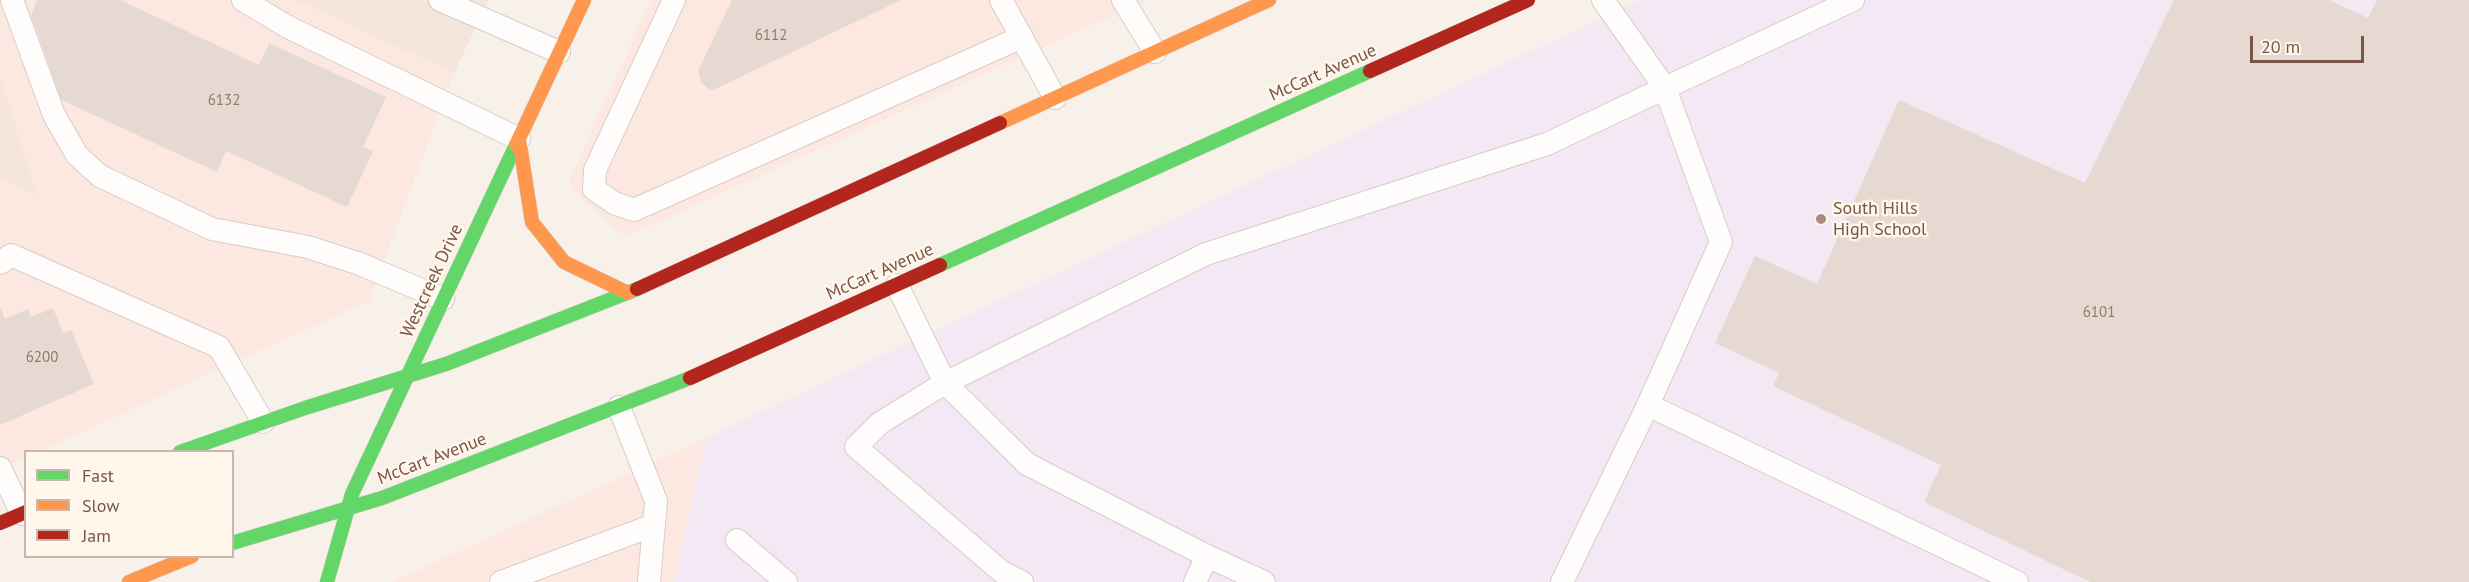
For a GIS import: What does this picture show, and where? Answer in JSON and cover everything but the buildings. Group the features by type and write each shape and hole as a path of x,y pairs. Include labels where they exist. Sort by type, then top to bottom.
{"main road":[{"name":"Westcreek Drive","path":"327,582 352,494 584,0"},
{"path":"186,450 263,422 446,364 628,293 1269,0"},
{"name":"McCart Avenue","path":"234,542 348,509 412,487 661,391 1528,0"},
{"path":"519,139 532,222 564,262 628,293"},
{"path":"0,523 24,513"},
{"path":"129,582 187,558"}],"lane":[{"path":"12,0 54,115 76,155 100,176 212,229 308,247 360,264 443,299"},
{"path":"243,0 288,27 519,139"},
{"path":"440,0 559,52"},
{"path":"674,0 595,170 594,189 614,203 634,210 1022,37"},
{"path":"1001,0 1055,98"},
{"path":"1124,0 1155,52"},
{"path":"1562,582 1648,405 1721,242 1665,88 1603,0"},
{"path":"1022,582 1002,572 856,447 880,423 945,383 1206,254 1547,144 1853,0"},
{"path":"0,263 11,255 219,347 263,422"},
{"path":"897,285 945,383 1027,464 1207,556 1264,582"},
{"path":"1648,405 2017,582"},
{"path":"619,407 656,501 649,582"},
{"path":"1,470 24,513"},
{"path":"501,582 532,576 654,525"},
{"path":"737,540 786,582"},
{"path":"1195,582 1207,556"}],"shaded area":[{"path":"0,0 295,0 454,73 369,301 42,450 24,450 24,458 0,470 0,180 38,196 0,77"},
{"path":"295,0 489,0 454,73"},
{"path":"651,0 1147,0 625,237 576,194 569,181"},
{"name":"South Hills High School","path":"1641,0 2469,0 2469,582 674,582 706,438"},
{"path":"0,77 38,196 0,180"},
{"path":"706,438 674,582 393,582"}],"traffic: fast":[{"path":"940,265 1370,71"},
{"path":"327,582 352,494 516,145"},
{"path":"186,450 305,408 446,364 637,289"},
{"path":"234,542 382,498 690,378"}],"traffic: slow":[{"path":"516,145 584,0"},
{"path":"1000,123 1269,0"},
{"path":"519,139 532,222 564,262 628,293"},
{"path":"129,582 187,558"}],"traffic: jam":[{"path":"1370,71 1528,0"},
{"path":"637,289 1000,123"},
{"path":"690,378 940,265"},
{"path":"0,523 24,513"}],"place":[{"name":"South Hills High School","path":"1821,219"}]}
